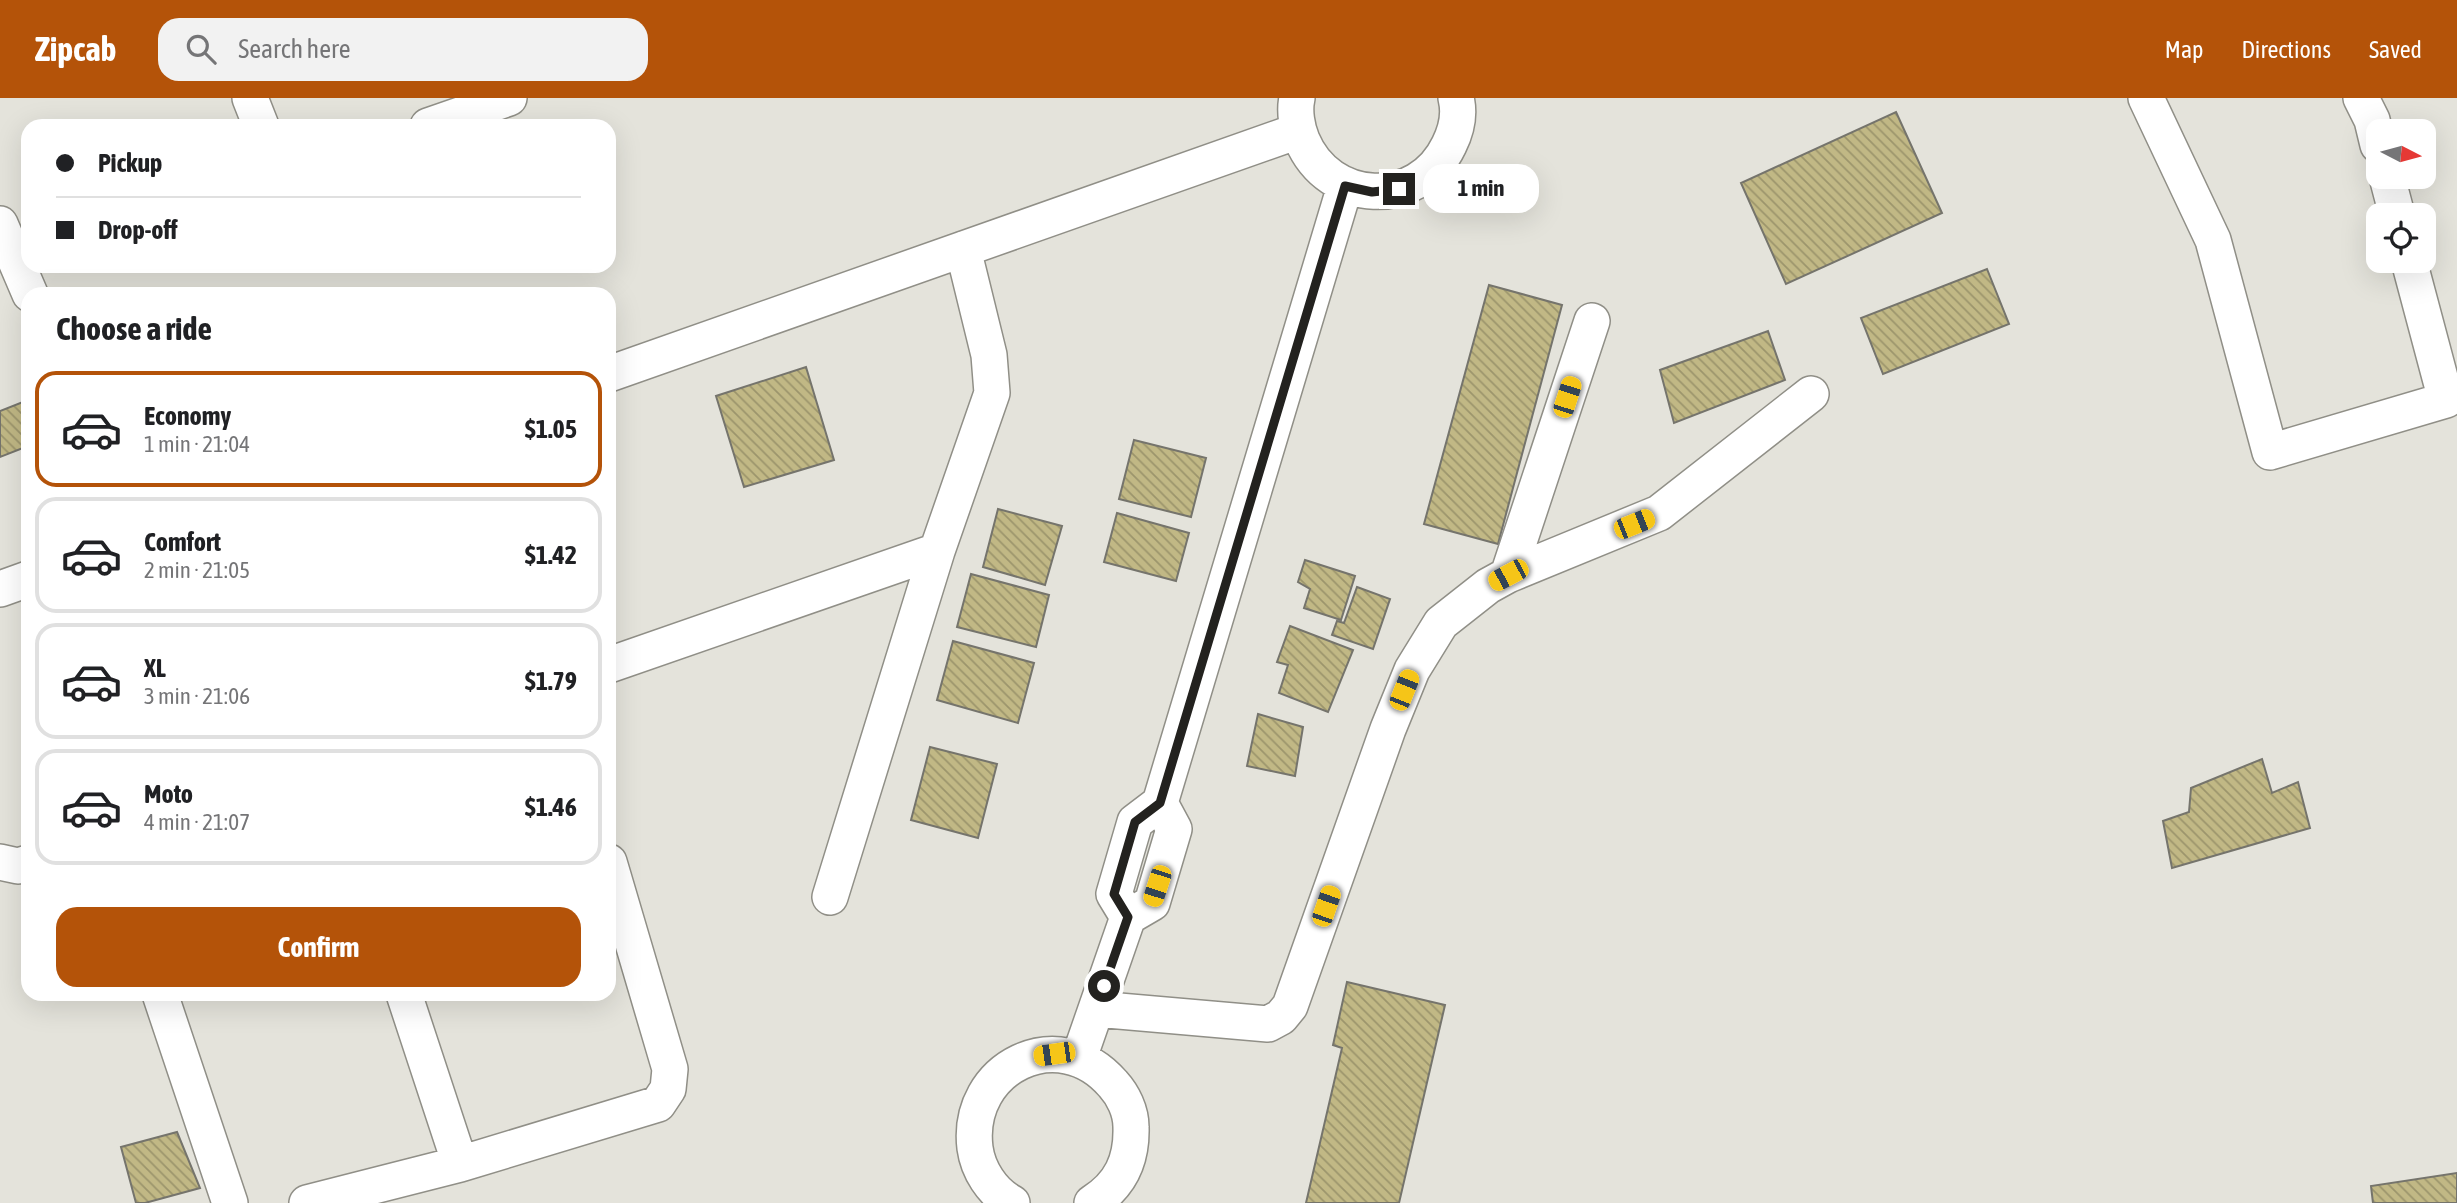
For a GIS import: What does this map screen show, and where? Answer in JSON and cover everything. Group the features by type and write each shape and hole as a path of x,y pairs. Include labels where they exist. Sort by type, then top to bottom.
{"street":[{"path":"250,98 258,119"},
{"path":"448,119 509,98"},
{"path":"616,372 962,249 1298,114 1308,154 1324,173 1345,186 1372,192 1399,189 1424,177 1443,157 1455,132 1456,98"},
{"path":"2146,98 2213,240 2270,452 2446,400 2412,273"},
{"path":"2361,98 2372,119"},
{"path":"1079,1058 1128,917 1152,903 1163,869 1174,829 1160,803 1345,186"},
{"path":"0,224 21,273"},
{"path":"830,897 937,551 992,393 989,355 962,249"},
{"path":"1508,575 1592,321"},
{"path":"1096,1009 1268,1024 1281,1017 1290,1006 1388,729 1412,670 1441,623 1488,586 1508,575 1660,513 1811,394"},
{"path":"616,663 937,551"},
{"path":"0,589 21,582"},
{"path":"0,862 21,865"},
{"path":"307,1203 460,1164 658,1104 668,1089 670,1069 616,886"},
{"path":"162,1001 230,1203"},
{"path":"406,1001 460,1164"},
{"path":"1012,1203 986,1180 976,1157 973,1133 977,1108 989,1086 1007,1068 1030,1057 1054,1054 1079,1058 1103,1072 1122,1093 1131,1119 1132,1147 1122,1174 1104,1195 1092,1203"}],"building":[{"path":"1896,112 1942,213 1786,284 1741,183"},
{"path":"1987,269 2009,324 1883,374 1861,318"},
{"path":"1489,285 1562,305 1498,544 1424,524"},
{"path":"1768,331 1785,380 1674,423 1660,370"},
{"path":"806,367 834,460 744,487 716,396"},
{"path":"21,403 21,449 0,457 0,411"},
{"path":"1134,440 1206,458 1191,517 1119,499"},
{"path":"998,509 1062,526 1045,585 983,567"},
{"path":"1117,513 1189,533 1176,581 1104,562"},
{"path":"1305,560 1355,576 1341,620 1304,608 1310,589 1298,582"},
{"path":"971,574 1049,595 1036,647 957,627"},
{"path":"1357,587 1390,599 1373,649 1332,635 1337,621 1344,623"},
{"path":"1290,626 1353,650 1328,712 1279,693 1288,665 1277,662"},
{"path":"953,641 1034,663 1018,723 937,700"},
{"path":"1258,714 1303,727 1295,776 1247,766"},
{"path":"930,747 997,764 978,838 911,820"},
{"path":"2262,759 2272,793 2298,782 2310,828 2172,868 2163,821 2189,812 2191,788"},
{"path":"1347,982 1445,1005 1399,1203 1306,1203 1342,1048 1333,1045"},
{"path":"177,1132 200,1188 136,1203 121,1147"},
{"path":"2457,1173 2457,1203 2373,1203 2371,1186"}],"route":[{"path":"1104,986 1128,917 1114,894 1135,822 1160,803 1345,186 1372,192 1399,189"}]}
